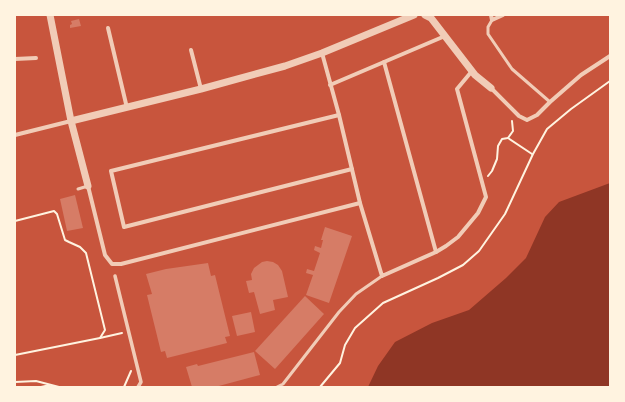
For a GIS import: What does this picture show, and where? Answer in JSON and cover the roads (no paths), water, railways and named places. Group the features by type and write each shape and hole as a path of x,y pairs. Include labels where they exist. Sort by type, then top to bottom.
{"street":[{"path":"50,15 71,121 105,255 112,264 120,264 360,202"},
{"path":"15,135 127,108 285,66 322,53 414,15"},
{"path":"425,15 431,18 475,75 491,88 519,116 527,120 537,115 581,75 610,56"},
{"path":"491,15 492,20 503,15"},
{"path":"108,28 127,108"},
{"path":"330,85 445,36"},
{"path":"190,50 201,89"},
{"path":"322,53 360,202 382,276 436,252 458,237 478,213 486,197 457,89 472,71"},
{"path":"15,60 36,58"},
{"path":"384,62 436,252"},
{"path":"339,115 111,171 124,227 352,169"},
{"path":"115,276 140,382 138,387"}],"lane":[{"path":"492,20 488,26 488,34 506,61 512,69 550,102"},
{"path":"78,189 88,186"},
{"path":"277,387 283,384 339,312 356,294 382,276"}]}
